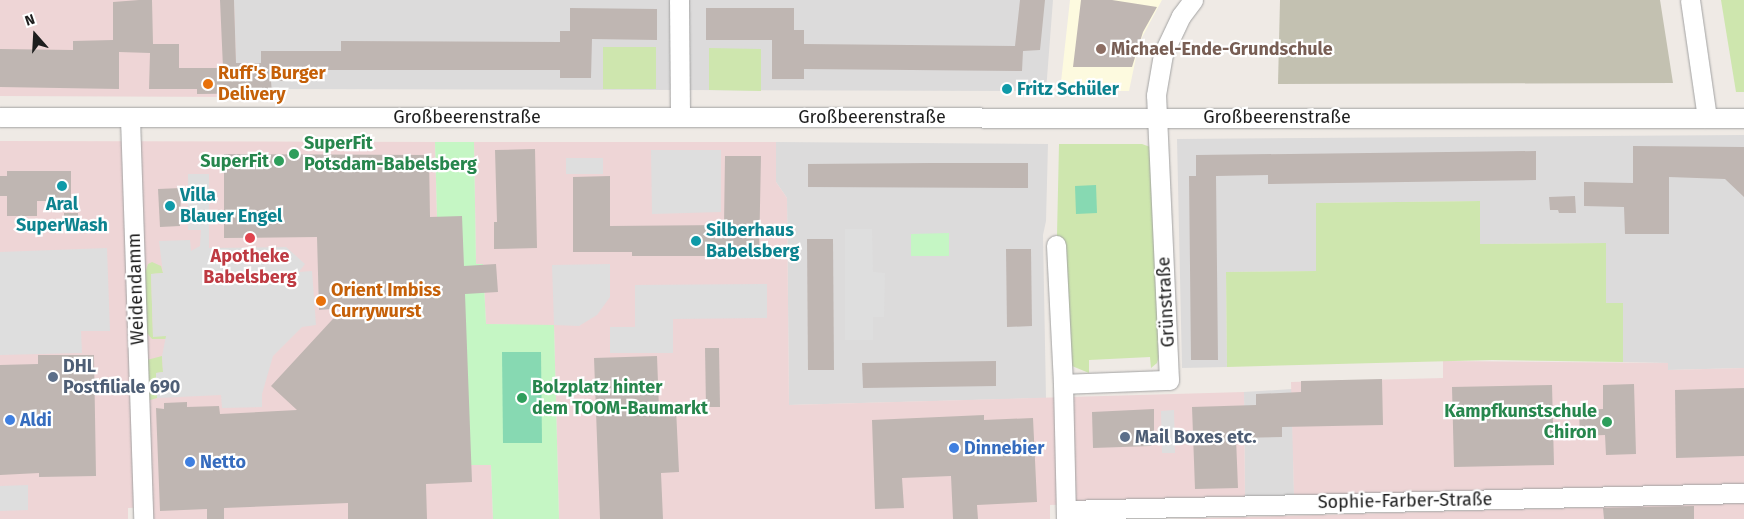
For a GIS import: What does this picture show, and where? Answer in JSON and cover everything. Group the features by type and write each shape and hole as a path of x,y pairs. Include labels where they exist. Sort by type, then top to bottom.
{"street":[{"path":"679,0 680,117"},
{"path":"1156,117 1156,95 1162,54 1181,16 1193,0"},
{"path":"1690,0 1707,118"},
{"name":"Großbeerenstraße","path":"0,117 1744,118"},
{"name":"Grünstraße","path":"1063,384 1169,380 1156,117"},
{"name":"Weidendamm","path":"130,118 143,519"},
{"path":"1056,245 1063,384 1066,515"},
{"name":"Sophie-Farber-Straße","path":"1066,515 1744,492"}],"shaded area":[{"path":"0,0 234,0 237,97 0,96"},
{"path":"234,0 1053,0 1046,91 272,89 272,98 237,97"},
{"name":"Michael-Ende-Grundschule","path":"1070,0 1162,0 1139,43 1129,91 1060,91"},
{"path":"1280,0 1660,0 1673,83 1278,84"},
{"path":"1744,135 1744,368 1668,370 1668,363 1623,362 1623,304 1606,303 1606,243 1480,244 1479,201 1316,203 1316,271 1226,272 1227,367 1182,368 1177,139"},
{"path":"0,141 435,142 437,217 472,465 491,464 493,519 152,519 151,507 128,508 128,519 0,519"},
{"path":"474,142 776,142 776,182 787,198 789,405 1244,392 1245,497 1050,505 1050,519 559,519 554,326 486,324 483,265 476,264"},
{"path":"776,142 1048,144 1046,221 1043,235 1046,398 789,405 787,198 776,182"},
{"path":"651,150 721,150 721,212 652,214"},
{"path":"566,158 603,158 603,174 566,174"},
{"path":"188,174 209,174 209,248 286,247 305,264 299,272 312,271 316,325 302,327 273,356 262,394 262,407 222,408 221,395 157,398 156,373 163,372 162,356 166,336 153,337 151,274 163,273 159,241 190,240 191,251 200,246 201,230 188,230"},
{"path":"845,229 872,229 873,272 885,273 884,317 873,317 873,340 845,340"},
{"path":"107,248 110,331 81,331 82,353 0,355 0,252"},
{"path":"610,264 610,297 597,315 579,326 554,325 552,265"},
{"path":"767,284 767,318 673,319 673,353 610,353 610,327 635,327 635,285"},
{"path":"1443,361 1668,363 1668,370 1744,368 1744,484 1294,496 1291,382 1443,378"},
{"path":"1292,389 1294,496 1245,497 1244,392"},
{"path":"1174,410 1175,453 1162,453 1161,411"},
{"path":"28,485 28,510 0,511 0,486"},
{"path":"1744,503 1744,519 1170,519"}],"green space":[{"path":"1721,0 1744,0 1744,92 1736,92"},
{"path":"603,47 656,47 656,89 603,89"},
{"path":"709,48 761,49 761,91 709,90"},
{"path":"435,142 474,142 476,264 483,264 486,324 554,325 559,519 493,519 491,465 471,465 437,217"},
{"path":"1059,144 1142,144 1153,148 1159,356 1157,363 1151,368 1150,357 1089,360 1089,373 1072,366 1068,358 1065,348 1057,235"},
{"path":"1096,185 1097,213 1076,214 1075,186"},
{"path":"1480,201 1480,244 1606,243 1606,303 1623,303 1623,362 1492,360 1227,367 1226,272 1316,271 1316,203"},
{"path":"949,233 949,256 911,256 911,234"},
{"path":"152,262 161,266 163,273 151,274 153,336 166,336 166,339 152,339 147,333 145,273 148,264"},
{"name":"Bolzplatz hinter dem TOOM-Baumarkt","path":"502,352 541,352 542,443 503,443"},
{"path":"162,356 163,372 156,373 157,398 147,401 147,360"}],"building":[{"path":"152,0 153,44 179,44 179,68 223,68 220,0 234,0 236,63 261,63 261,51 341,51 341,41 560,42 560,31 570,31 570,8 657,9 657,40 592,39 591,78 560,78 560,70 321,70 321,81 271,81 272,93 197,94 197,89 149,89 150,53 119,52 119,89 0,87 0,49 73,50 73,41 113,40 113,2"},
{"path":"1020,0 1045,0 1040,50 1023,51 1022,71 804,69 804,79 772,79 772,40 706,40 706,8 794,8 794,30 804,30 804,44 1015,46"},
{"name":"Michael-Ende-Grundschule","path":"1081,0 1112,0 1157,7 1143,32 1132,67 1073,67"},
{"path":"1633,146 1744,147 1744,197 1725,179 1669,177 1669,234 1625,234 1624,207 1584,206 1584,182 1633,183"},
{"path":"535,149 537,248 494,249 494,222 497,222 495,150"},
{"path":"1536,151 1536,180 1268,184 1268,175 1216,176 1218,360 1191,360 1189,176 1196,176 1196,155"},
{"path":"224,154 429,155 430,217 462,216 464,266 496,264 498,292 465,294 472,482 426,484 427,519 348,519 348,503 224,508 224,519 207,519 207,509 160,511 156,408 164,409 164,403 187,402 187,407 219,406 220,414 297,410 271,386 343,308 319,310 317,237 224,238"},
{"path":"725,156 761,156 759,256 632,256 632,252 573,252 573,177 610,176 610,226 724,225"},
{"path":"1028,163 1028,188 808,187 808,164"},
{"path":"7,171 71,171 71,201 37,201 37,216 7,216 7,196 0,196 0,176 7,176"},
{"name":"Villa Blauer Engel","path":"181,188 180,226 160,227 158,189"},
{"path":"1575,196 1576,213 1559,213 1558,210 1550,210 1549,197"},
{"path":"64,213 78,213 78,228 64,227"},
{"path":"807,239 833,239 834,370 808,370"},
{"path":"1006,249 1031,249 1032,326 1007,327"},
{"path":"705,348 719,348 720,407 706,407"},
{"path":"38,355 94,355 96,476 39,477 39,473 0,475 0,365 38,364"},
{"path":"657,356 659,409 676,408 679,472 661,473 663,519 600,519 594,358"},
{"path":"996,361 996,386 863,388 862,363"},
{"path":"1382,379 1383,425 1282,427 1282,437 1236,438 1238,488 1195,489 1192,407 1256,405 1256,394 1301,392 1301,381"},
{"name":"Kampfkunstschule Chiron","path":"1634,384 1636,454 1606,455 1605,435 1580,436 1579,410 1603,409 1603,385"},
{"path":"1552,385 1554,465 1454,467 1452,387"},
{"path":"1744,388 1744,456 1676,458 1675,390"},
{"path":"1154,409 1154,440 1151,446 1093,448 1092,412"},
{"name":"Dinnebier","path":"984,415 984,420 1033,418 1037,502 977,505 978,519 953,519 951,476 902,478 904,508 875,509 872,420"},
{"path":"1694,506 1694,519 1604,519 1603,508"}],"place":[{"name":"Michael-Ende-Grundschule","path":"1101,49"},
{"name":"Ruff's Burger Delivery","path":"208,84"},
{"name":"Fritz Schüler","path":"1007,89"},
{"name":"SuperFit Potsdam-Babelsberg","path":"294,154"},
{"name":"SuperFit","path":"279,161"},
{"name":"Aral SuperWash","path":"62,186"},
{"name":"Villa Blauer Engel","path":"170,206"},
{"name":"Apotheke Babelsberg","path":"250,238"},
{"name":"Silberhaus Babelsberg","path":"696,241"},
{"name":"Orient Imbiss Currywurst","path":"321,301"},
{"name":"DHL Postfiliale 690","path":"53,377"},
{"name":"Bolzplatz hinter dem TOOM-Baumarkt","path":"522,398"},
{"name":"Aldi","path":"10,420"},
{"name":"Kampfkunstschule Chiron","path":"1607,422"},
{"name":"Mail Boxes etc.","path":"1125,437"},
{"name":"Dinnebier","path":"954,448"},
{"name":"Netto","path":"190,462"}]}
